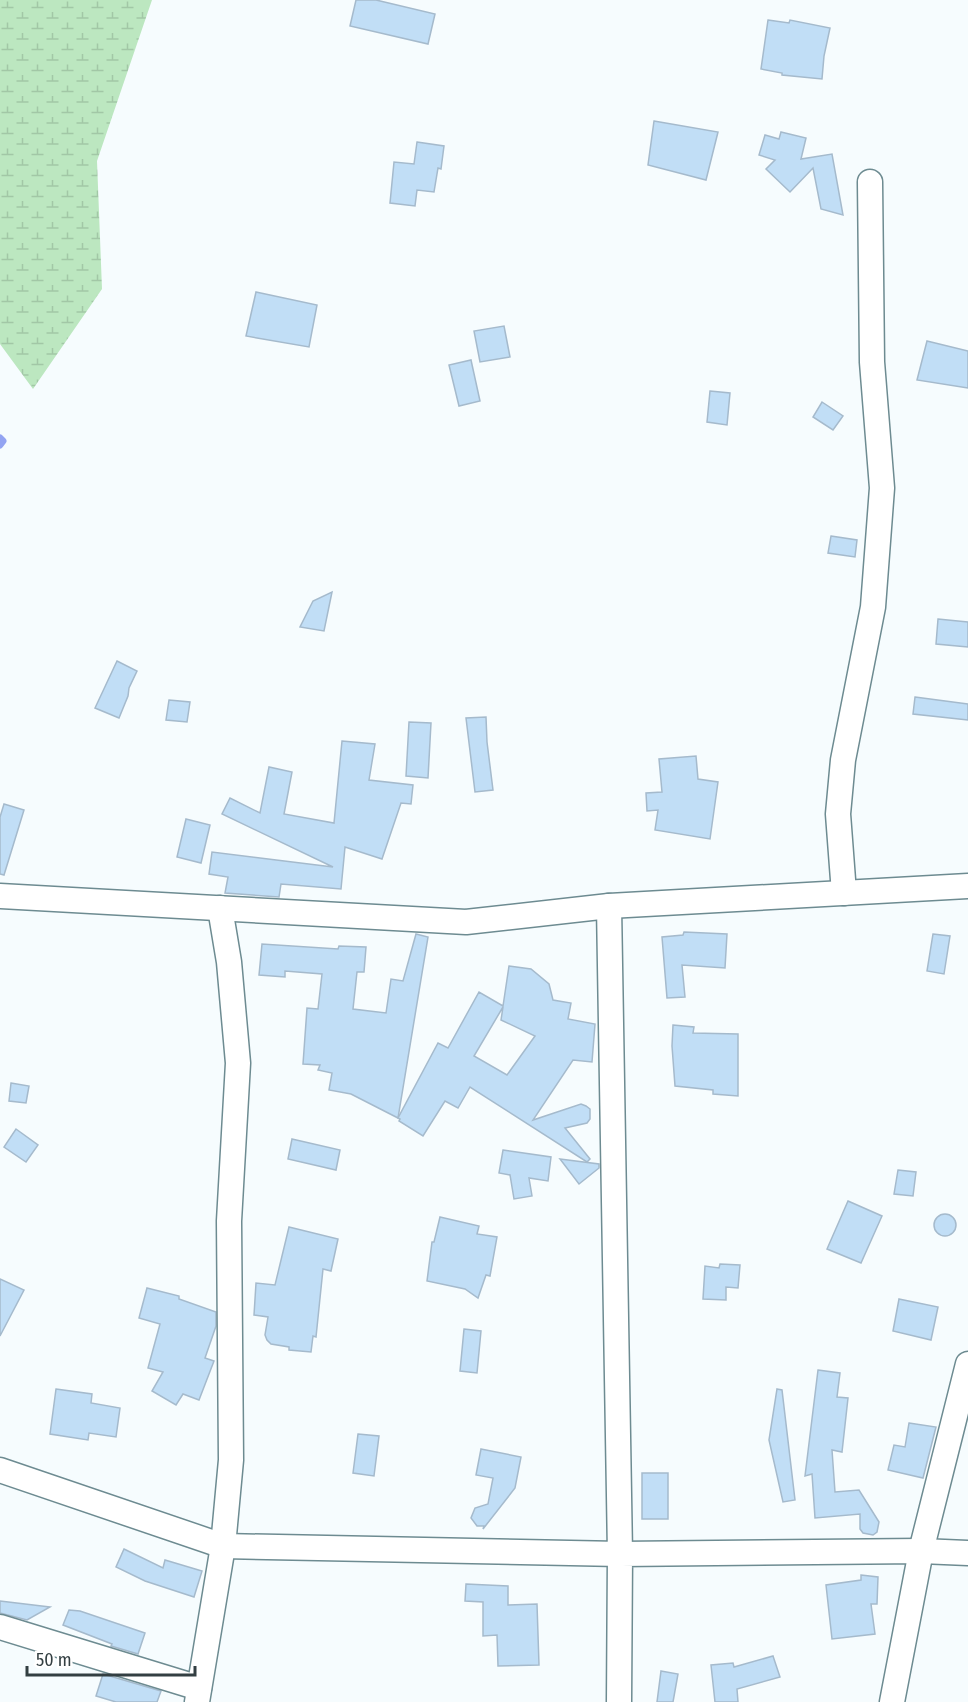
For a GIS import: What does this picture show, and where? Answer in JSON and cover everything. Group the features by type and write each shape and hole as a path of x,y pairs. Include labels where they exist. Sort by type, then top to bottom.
{"street":[{"path":"844,893 838,814 843,760 873,607 882,488 872,362 870,182"},
{"path":"0,896 466,922 609,906 968,886"},
{"path":"609,906 620,1554 619,1702"},
{"path":"0,1627 198,1695 223,1546 231,1460 229,1221 238,1063 229,962 220,908"},
{"path":"892,1702 921,1551 968,1364"},
{"path":"0,1470 223,1546 620,1554 921,1551 968,1553"}],"green space":[{"path":"0,0 152,0 97,161 102,289 33,389 0,344"}],"building":[{"path":"356,0 376,0 435,14 428,44 350,26"},
{"path":"768,20 789,23 790,20 830,28 822,79 782,75 782,73 761,69"},
{"path":"654,121 718,132 706,180 648,165"},
{"path":"781,132 806,138 801,159 832,154 843,215 821,209 813,168 790,192 766,169 775,160 759,155 765,135 779,139"},
{"path":"417,142 444,146 441,169 438,168 434,192 417,190 415,206 390,203 394,162 414,164"},
{"path":"256,292 317,305 309,347 246,336"},
{"path":"504,326 510,357 480,362 474,331"},
{"path":"927,341 968,351 968,388 917,380"},
{"path":"471,360 480,401 459,406 449,365"},
{"path":"710,391 730,393 727,425 707,422"},
{"path":"822,402 843,416 833,430 813,417"},
{"path":"831,536 857,540 855,557 828,553"},
{"path":"332,592 324,631 300,627 313,601"},
{"path":"938,619 968,622 968,647 936,644"},
{"path":"117,661 137,671 119,718 95,708"},
{"path":"915,697 968,704 968,720 913,714"},
{"path":"169,700 190,702 187,722 166,720"},
{"path":"486,717 493,790 475,792 466,718"},
{"path":"409,722 431,723 428,778 406,776"},
{"path":"342,741 375,744 369,780 413,785 411,804 401,803 382,859 345,847 341,889 281,884 279,897 225,893 228,877 209,874 212,852 333,867 222,814 230,798 260,813 269,767 292,772 284,814 334,823"},
{"path":"696,756 698,779 718,782 710,839 655,830 658,810 647,811 646,793 662,792 659,759"},
{"path":"4,804 24,810 4,875 0,874 0,817"},
{"path":"186,819 210,825 201,863 177,857"},
{"path":"684,932 727,934 725,968 682,965 685,997 667,998 662,937 683,935"},
{"path":"416,934 428,937 398,1118 351,1094 329,1090 332,1073 318,1070 320,1065 303,1064 307,1008 318,1009 322,974 285,971 285,977 259,975 262,944 338,949 339,946 366,947 364,972 357,972 353,1009 386,1013 391,979 403,981"},
{"path":"933,934 950,936 944,974 927,971"},
{"path":"509,966 531,969 549,984 553,1000 571,1003 568,1019 595,1024 592,1062 573,1060 533,1120 581,1104 590,1109 590,1119 587,1123 565,1128 590,1159 587,1162 470,1087 458,1108 445,1101 423,1136 399,1121 398,1118 438,1043 448,1048 479,992 503,1006","holes":["503,1007 501,1020 535,1036 507,1075 474,1056"]},
{"path":"673,1025 694,1027 693,1033 738,1034 738,1096 713,1094 713,1090 675,1086"},
{"path":"11,1083 29,1086 26,1103 9,1101"},
{"path":"16,1129 38,1145 26,1162 4,1147"},
{"path":"292,1139 340,1150 336,1170 288,1159"},
{"path":"503,1150 551,1157 548,1181 529,1178 532,1196 514,1199 510,1175 499,1173"},
{"path":"560,1159 599,1164 599,1168 579,1184"},
{"path":"898,1170 916,1172 913,1196 894,1194"},
{"path":"848,1201 882,1216 861,1263 827,1249"},
{"path":"945,1214 953,1217 956,1225 953,1233 945,1236 937,1233 934,1225 937,1217"},
{"path":"440,1217 479,1226 477,1234 497,1237 490,1276 486,1275 478,1298 465,1289 427,1281 432,1242 434,1242"},
{"path":"289,1227 338,1239 331,1271 323,1269 316,1337 313,1336 311,1352 289,1350 289,1347 271,1344 265,1335 268,1317 254,1315 256,1283 275,1285"},
{"path":"720,1264 740,1265 738,1288 726,1287 726,1300 703,1299 705,1266 719,1268"},
{"path":"0,1279 24,1290 0,1336"},
{"path":"147,1288 179,1296 179,1299 216,1312 216,1326 205,1358 214,1361 199,1400 183,1394 176,1405 152,1391 163,1372 148,1368 160,1324 139,1318"},
{"path":"899,1299 938,1307 931,1340 893,1331"},
{"path":"464,1329 481,1331 477,1373 460,1371"},
{"path":"818,1370 840,1373 837,1397 848,1398 842,1452 832,1450 835,1492 859,1490 879,1522 877,1532 873,1535 863,1533 860,1529 860,1514 815,1518 812,1474 805,1476"},
{"path":"56,1389 92,1394 91,1403 120,1408 116,1437 89,1433 88,1440 50,1434"},
{"path":"777,1389 782,1390 795,1500 783,1502 769,1440"},
{"path":"909,1423 936,1427 923,1478 888,1470 894,1445 905,1447"},
{"path":"358,1434 379,1436 374,1476 353,1473"},
{"path":"481,1449 521,1457 515,1488 483,1529 484,1526 477,1526 471,1518 475,1508 488,1504 493,1478 476,1475"},
{"path":"642,1473 668,1473 668,1519 642,1519"},
{"path":"124,1549 163,1568 165,1560 202,1571 194,1597 145,1581 116,1567"},
{"path":"861,1575 878,1577 877,1604 871,1604 875,1634 832,1639 826,1585 861,1580"},
{"path":"466,1584 508,1586 508,1605 537,1604 539,1665 498,1666 497,1635 483,1636 483,1602 465,1601"},
{"path":"0,1601 50,1607 27,1620 0,1613"},
{"path":"69,1610 80,1611 145,1633 138,1654 111,1646 112,1644 63,1625"},
{"path":"773,1656 780,1677 737,1689 738,1702 715,1702 711,1665 733,1663 734,1667"},
{"path":"661,1671 678,1674 673,1702 657,1702"},
{"path":"103,1674 161,1691 157,1702 116,1702 96,1696"}],"waterway":[{"path":"0,438 3,441 0,445"}]}
